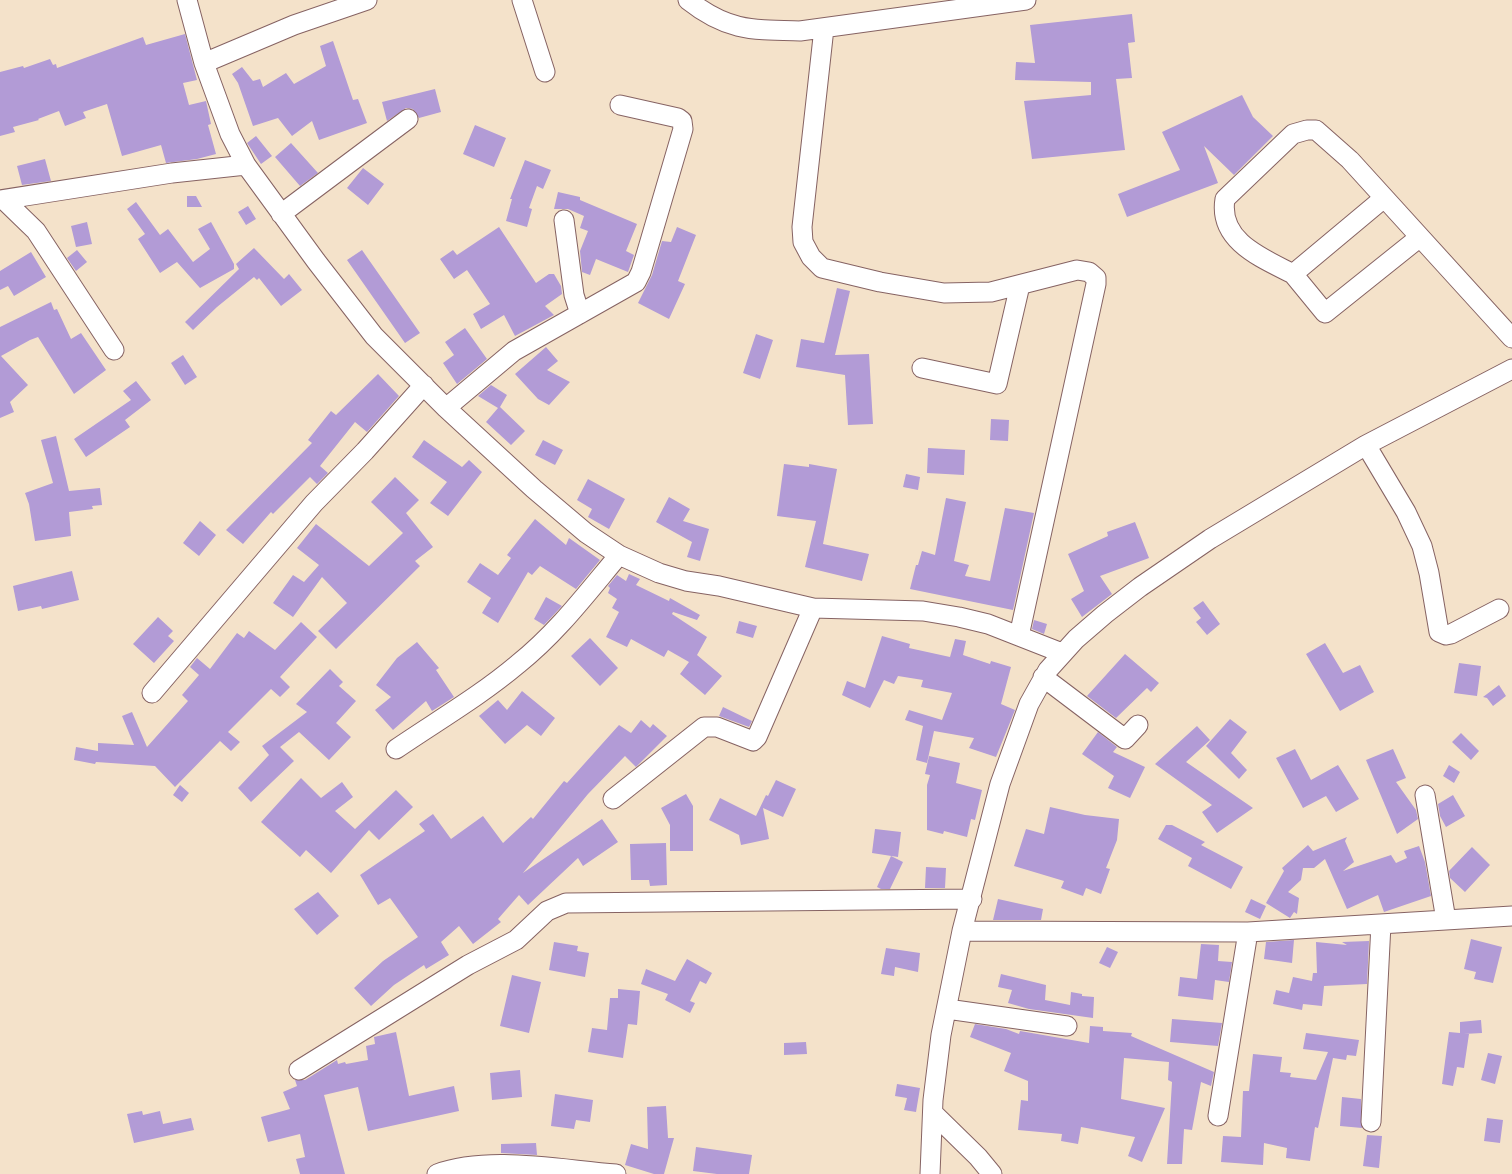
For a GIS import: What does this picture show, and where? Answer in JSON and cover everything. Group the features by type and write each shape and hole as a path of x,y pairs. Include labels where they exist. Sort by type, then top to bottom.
{"street":[{"path":"187,0 204,63 230,134 246,165 282,214 374,336 446,408 534,489 586,533 619,555 659,573 677,578 813,608 923,611 988,624 1062,653"},
{"path":"204,63 294,25 367,0"},
{"path":"522,0 545,72"},
{"path":"688,0 719,22 740,27 800,31 1026,0"},
{"path":"824,28 802,227 803,242 811,257 822,268 833,272 944,293 991,292 1077,270 1089,272 1096,278 1019,636"},
{"path":"446,408 514,352 636,282 641,272 683,129 682,121 678,118 620,105"},
{"path":"282,214 408,118"},
{"path":"1420,237 1325,313 1293,274 1252,253 1239,242 1227,226 1223,212 1225,199 1293,134 1307,130 1316,130 1350,160 1512,338"},
{"path":"2,200 172,173 246,165"},
{"path":"1293,274 1384,198"},
{"path":"2,200 36,231 114,350"},
{"path":"564,220 574,295 580,314"},
{"path":"922,368 997,384 1020,285"},
{"path":"930,1174 933,1113 941,1035 962,931 972,899 1000,784 1026,711 1043,677 1062,653 1105,614 1140,587 1267,503 1366,445 1512,369"},
{"path":"152,693 314,503 365,451 424,385"},
{"path":"1366,445 1406,512 1422,546 1429,573 1439,632 1446,635 1451,634 1499,610"},
{"path":"396,749 483,691 519,664 571,613 619,555"},
{"path":"613,799 704,727 717,727 753,741 757,738 813,608"},
{"path":"1043,677 1125,739 1138,725"},
{"path":"1425,795 1446,920"},
{"path":"299,1070 468,965 516,940 547,911 566,903 972,899"},
{"path":"962,931 1248,932 1512,916"},
{"path":"1371,1122 1381,924"},
{"path":"1218,1116 1248,932"},
{"path":"947,1009 1067,1026"},
{"path":"933,1113 978,1156 992,1174"},
{"path":"437,1174 453,1168 481,1164 616,1174"}],"building":[{"path":"1132,14 1135,42 1128,43 1132,78 1116,79 1125,150 1032,159 1024,101 1091,95 1091,82 1015,80 1016,62 1035,63 1030,25"},
{"path":"185,34 197,80 183,83 189,105 206,101 211,124 208,125 216,154 197,159 166,163 161,145 122,156 107,104 83,112 86,118 65,126 59,111 39,120 13,127 15,132 0,136 0,72 23,66 24,68 50,59 53,65 56,64 57,68 143,37 146,45"},
{"path":"333,41 353,100 358,99 367,123 319,140 312,121 292,136 278,118 253,126 238,83 232,74 242,67 253,81 260,79 263,87 286,73 294,84 326,66 320,46"},
{"path":"435,89 441,112 419,118 413,109 406,108 387,121 382,102"},
{"path":"1242,95 1253,117 1273,136 1234,175 1204,146 1218,183 1127,217 1118,194 1180,170 1162,132"},
{"path":"475,125 506,138 494,167 463,154"},
{"path":"256,136 272,156 261,164 247,143"},
{"path":"291,143 318,173 300,186 275,157"},
{"path":"45,159 51,181 22,185 17,166"},
{"path":"525,160 551,170 543,189 537,186 529,208 532,209 527,227 506,221 512,199 510,199"},
{"path":"363,168 384,184 368,205 347,188"},
{"path":"558,192 580,197 580,200 637,224 626,251 634,255 628,272 596,259 590,275 582,272 580,251 588,231 580,228 584,216 568,209 554,209"},
{"path":"187,196 196,196 202,207 187,207"},
{"path":"136,202 160,235 168,229 193,262 210,249 198,229 211,222 234,264 234,269 200,288 177,262 160,273 138,239 145,234 127,209"},
{"path":"248,206 256,219 246,225 238,212"},
{"path":"87,222 92,244 76,247 71,226"},
{"path":"499,227 536,283 549,274 554,274 561,286 562,294 545,306 554,315 515,336 504,315 481,329 473,314 490,304 467,270 454,279 440,259 453,250 457,255"},
{"path":"677,227 696,235 678,281 685,284 669,319 638,303 652,275 662,241 671,242"},
{"path":"254,248 284,279 289,274 302,290 281,306 259,278 257,280 254,277 217,307 193,330 185,322 239,269 236,264"},
{"path":"77,250 87,262 76,271 67,258"},
{"path":"362,250 420,333 405,343 347,260"},
{"path":"31,252 46,277 14,296 8,286 0,290 0,271"},
{"path":"837,288 850,291 835,355 869,354 873,424 848,425 845,375 796,367 801,339 824,343"},
{"path":"51,302 54,310 57,309 71,339 81,333 106,370 74,394 38,337 30,340 1,356 28,385 10,402 14,412 0,418 0,327"},
{"path":"465,328 487,359 457,384 443,363 454,355 445,342"},
{"path":"756,334 773,340 760,379 743,373"},
{"path":"546,347 558,361 547,370 570,382 549,405 538,399 515,374"},
{"path":"183,355 197,377 185,385 171,363"},
{"path":"378,374 399,396 367,432 355,422 320,466 328,473 317,484 310,477 273,514 271,512 243,544 226,530 312,443 308,440 331,411 336,415"},
{"path":"136,381 151,400 125,420 130,427 86,457 74,439 131,400 123,391"},
{"path":"491,385 507,395 500,407 525,431 511,445 486,422 498,408 478,396"},
{"path":"991,419 1009,420 1008,441 990,440"},
{"path":"56,436 69,491 100,488 102,505 92,506 93,509 69,512 71,536 35,541 29,504 25,493 53,483 41,440"},
{"path":"424,440 462,467 469,460 482,472 448,516 430,503 447,482 412,457"},
{"path":"543,440 563,450 555,465 535,455"},
{"path":"928,448 965,450 964,475 927,473"},
{"path":"784,464 809,467 809,464 837,469 823,544 869,554 862,581 805,567 816,521 777,516"},
{"path":"906,474 920,477 918,490 903,487"},
{"path":"395,477 419,500 406,513 433,547 415,561 420,566 336,649 318,631 347,603 322,577 293,617 273,603 293,575 304,582 319,565 297,548 316,524 369,566 403,533 371,502"},
{"path":"588,479 625,499 609,529 588,517 592,509 577,500"},
{"path":"669,497 690,509 683,521 709,529 700,561 687,557 692,542 656,522"},
{"path":"946,498 966,502 954,561 969,565 965,576 990,581 1005,508 1034,513 1013,610 910,589 916,565 918,565 922,551 935,555"},
{"path":"535,519 566,545 569,538 600,560 576,589 540,566 532,575 528,572 498,623 482,613 491,598 467,582 480,563 498,575 511,558 507,555"},
{"path":"200,521 216,535 199,556 183,543"},
{"path":"1135,522 1149,558 1100,576 1112,594 1082,617 1071,599 1084,591 1068,554 1108,536 1107,532"},
{"path":"72,571 79,600 42,609 41,606 18,611 13,586"},
{"path":"629,574 640,579 636,585 669,601 670,598 700,615 697,620 673,612 672,614 707,637 697,655 722,676 705,695 680,674 689,662 668,650 664,657 631,639 627,647 606,637 619,612 612,608 617,599 608,593 610,588 608,586 617,575 626,581"},
{"path":"546,597 562,606 544,625 534,619"},
{"path":"1203,601 1220,624 1207,635 1196,622 1201,618 1193,608"},
{"path":"158,617 173,631 168,636 174,641 154,663 133,644"},
{"path":"1034,620 1047,624 1044,634 1032,629"},
{"path":"739,621 757,626 753,638 736,633"},
{"path":"301,622 317,637 280,677 290,687 280,697 271,689 228,732 240,742 231,751 220,741 175,787 155,766 96,762 95,764 74,760 76,747 98,751 98,743 134,745 122,716 132,712 147,747 188,701 182,695 199,675 190,667 197,658 210,669 237,633 244,638 249,631 275,650"},
{"path":"882,636 910,644 909,648 950,657 955,639 966,641 963,655 990,664 991,661 1011,667 1001,704 1015,710 996,757 969,748 974,738 934,731 927,763 916,760 923,726 905,720 909,710 942,720 952,693 921,687 923,680 898,676 894,684 884,680 870,708 842,695 847,681 865,688"},
{"path":"590,638 618,668 600,686 571,656"},
{"path":"417,642 439,668 436,670 454,697 432,711 426,701 393,730 375,710 391,697 376,685 397,658"},
{"path":"1325,643 1343,673 1360,665 1374,692 1340,711 1306,654"},
{"path":"1125,654 1159,683 1151,692 1147,688 1116,718 1087,696"},
{"path":"1459,663 1481,666 1477,696 1454,693"},
{"path":"330,669 343,682 339,686 356,701 336,723 351,737 329,760 299,732 280,747 294,761 251,802 238,788 269,755 262,746 307,712 296,704"},
{"path":"1499,685 1506,696 1493,706 1487,698 1483,697"},
{"path":"522,691 555,718 541,736 527,725 505,744 479,716 498,700 507,710"},
{"path":"723,707 752,721 749,727 719,716"},
{"path":"1230,719 1247,732 1231,753 1247,770 1239,779 1206,746"},
{"path":"641,720 650,728 653,724 667,736 636,767 625,756 588,794 523,873 602,819 618,842 583,866 578,858 528,905 519,895 498,919 501,922 473,944 459,926 441,942 449,955 426,969 424,965 394,985 371,1006 354,988 383,961 418,937 390,898 378,905 360,875 425,831 419,824 433,814 451,839 483,816 503,843 531,817 533,819 564,781 567,783 619,725 631,733"},
{"path":"1197,726 1210,740 1186,762 1253,808 1217,833 1202,812 1212,805 1155,764"},
{"path":"1098,732 1117,747 1113,752 1145,767 1130,798 1108,788 1114,776 1082,754"},
{"path":"1461,733 1479,751 1471,760 1452,742"},
{"path":"1295,749 1311,780 1338,765 1359,799 1336,812 1326,796 1303,808 1276,758"},
{"path":"1393,749 1406,778 1396,782 1416,810 1418,819 1397,834 1366,760"},
{"path":"929,756 960,763 956,783 982,790 975,820 971,819 967,837 944,831 943,834 927,830 927,785 930,775 925,774"},
{"path":"1449,765 1460,772 1454,783 1443,776"},
{"path":"301,778 321,798 342,782 353,797 335,811 355,829 396,790 413,807 379,840 369,830 331,873 306,850 300,857 261,822"},
{"path":"776,780 796,789 783,817 763,808 769,839 741,845 739,835 709,820 720,798 756,816"},
{"path":"180,785 189,793 182,802 173,795"},
{"path":"686,794 693,806 693,851 670,851 670,825 661,808"},
{"path":"1453,795 1465,816 1446,827 1440,816 1438,804"},
{"path":"1050,807 1085,815 1119,819 1117,840 1106,868 1110,869 1101,894 1086,888 1083,896 1061,888 1064,881 1014,866 1026,829 1044,834"},
{"path":"1166,825 1172,825 1205,842 1201,845 1243,867 1231,889 1188,866 1192,858 1158,839"},
{"path":"875,829 901,832 898,857 872,853"},
{"path":"1347,837 1345,841 1354,862 1343,871 1391,855 1396,863 1407,858 1404,851 1419,846 1425,862 1431,896 1384,912 1378,895 1347,909 1325,859 1314,868 1303,868 1301,880 1288,892 1299,898 1297,914 1294,912 1290,918 1266,903 1284,871 1282,868 1308,845 1313,851"},
{"path":"666,843 667,885 650,886 649,880 631,880 630,844"},
{"path":"1472,847 1490,865 1465,892 1450,878 1449,871"},
{"path":"891,856 903,862 890,889 881,889 877,887"},
{"path":"926,867 946,868 945,888 925,888"},
{"path":"318,892 339,916 317,935 294,909"},
{"path":"998,899 1043,909 1041,920 993,920"},
{"path":"1251,899 1266,906 1260,919 1245,912"},
{"path":"1471,939 1502,947 1493,983 1474,979 1476,972 1464,969"},
{"path":"1294,940 1292,963 1264,959 1266,942"},
{"path":"1369,941 1367,984 1324,986 1322,1006 1303,1004 1302,1010 1273,1004 1276,990 1289,993 1293,977 1312,981 1313,973 1317,973 1316,942 1347,945 1342,942"},
{"path":"554,942 578,946 577,951 589,953 585,977 549,970"},
{"path":"1201,944 1219,945 1218,961 1232,962 1229,982 1215,980 1213,1000 1178,996 1180,977 1197,979"},
{"path":"1107,947 1118,952 1110,968 1099,963"},
{"path":"886,948 920,953 918,972 895,967 894,976 881,974"},
{"path":"687,959 712,973 706,984 700,981 690,1001 695,1003 690,1013 665,1000 668,994 641,984 646,969 675,981"},
{"path":"1001,974 1046,985 1045,1000 1070,1005 1071,992 1082,994 1082,996 1094,997 1093,1018 1029,1009 1008,1003 1012,990 998,987"},
{"path":"512,975 541,982 529,1033 500,1026"},
{"path":"618,989 640,991 637,1025 628,1024 623,1058 588,1052 592,1028 607,1030 610,998 618,998"},
{"path":"1172,1019 1222,1023 1218,1046 1170,1042"},
{"path":"1481,1020 1482,1033 1464,1034 1469,1034 1464,1068 1457,1067 1453,1086 1442,1084 1449,1032 1460,1033 1460,1022"},
{"path":"975,1024 1006,1029 1019,1034 1020,1031 1089,1043 1090,1026 1103,1027 1103,1031 1132,1033 1131,1036 1214,1072 1211,1086 1201,1082 1192,1130 1184,1129 1182,1164 1167,1164 1172,1082 1168,1080 1169,1062 1124,1058 1121,1099 1165,1108 1142,1162 1128,1156 1135,1137 1081,1127 1078,1144 1061,1141 1062,1134 1018,1130 1021,1100 1028,1101 1028,1081 1004,1071 1011,1053 970,1037"},
{"path":"396,1032 409,1096 454,1086 459,1111 368,1131 358,1087 324,1095 345,1174 300,1174 296,1159 305,1157 300,1134 268,1142 261,1117 290,1109 283,1092 297,1086 295,1080 305,1080 337,1060 338,1064 345,1062 346,1064 368,1060 366,1046 375,1044 374,1037"},
{"path":"1306,1033 1359,1040 1356,1056 1347,1055 1346,1060 1333,1058 1318,1128 1315,1127 1310,1161 1286,1158 1287,1148 1264,1143 1263,1165 1221,1162 1223,1136 1241,1137 1243,1091 1249,1091 1253,1054 1282,1057 1280,1072 1291,1073 1290,1077 1316,1080 1328,1052 1303,1049"},
{"path":"806,1042 807,1054 784,1055 784,1043"},
{"path":"1488,1053 1502,1056 1495,1084 1481,1080"},
{"path":"520,1070 522,1097 492,1100 490,1073"},
{"path":"897,1084 920,1088 916,1112 904,1110 907,1098 895,1096"},
{"path":"555,1094 593,1100 590,1122 576,1120 574,1129 551,1126"},
{"path":"1342,1097 1361,1099 1362,1128 1340,1126"},
{"path":"666,1106 668,1138 674,1138 664,1174 654,1174 625,1165 631,1144 648,1149 647,1107"},
{"path":"142,1111 143,1115 160,1111 163,1124 191,1118 194,1130 134,1143 127,1114"},
{"path":"1487,1118 1503,1120 1500,1143 1484,1141"},
{"path":"1367,1135 1382,1136 1379,1168 1363,1166"},
{"path":"536,1143 537,1155 501,1153 501,1144"},
{"path":"696,1147 752,1155 749,1174 717,1174 693,1171"}]}
